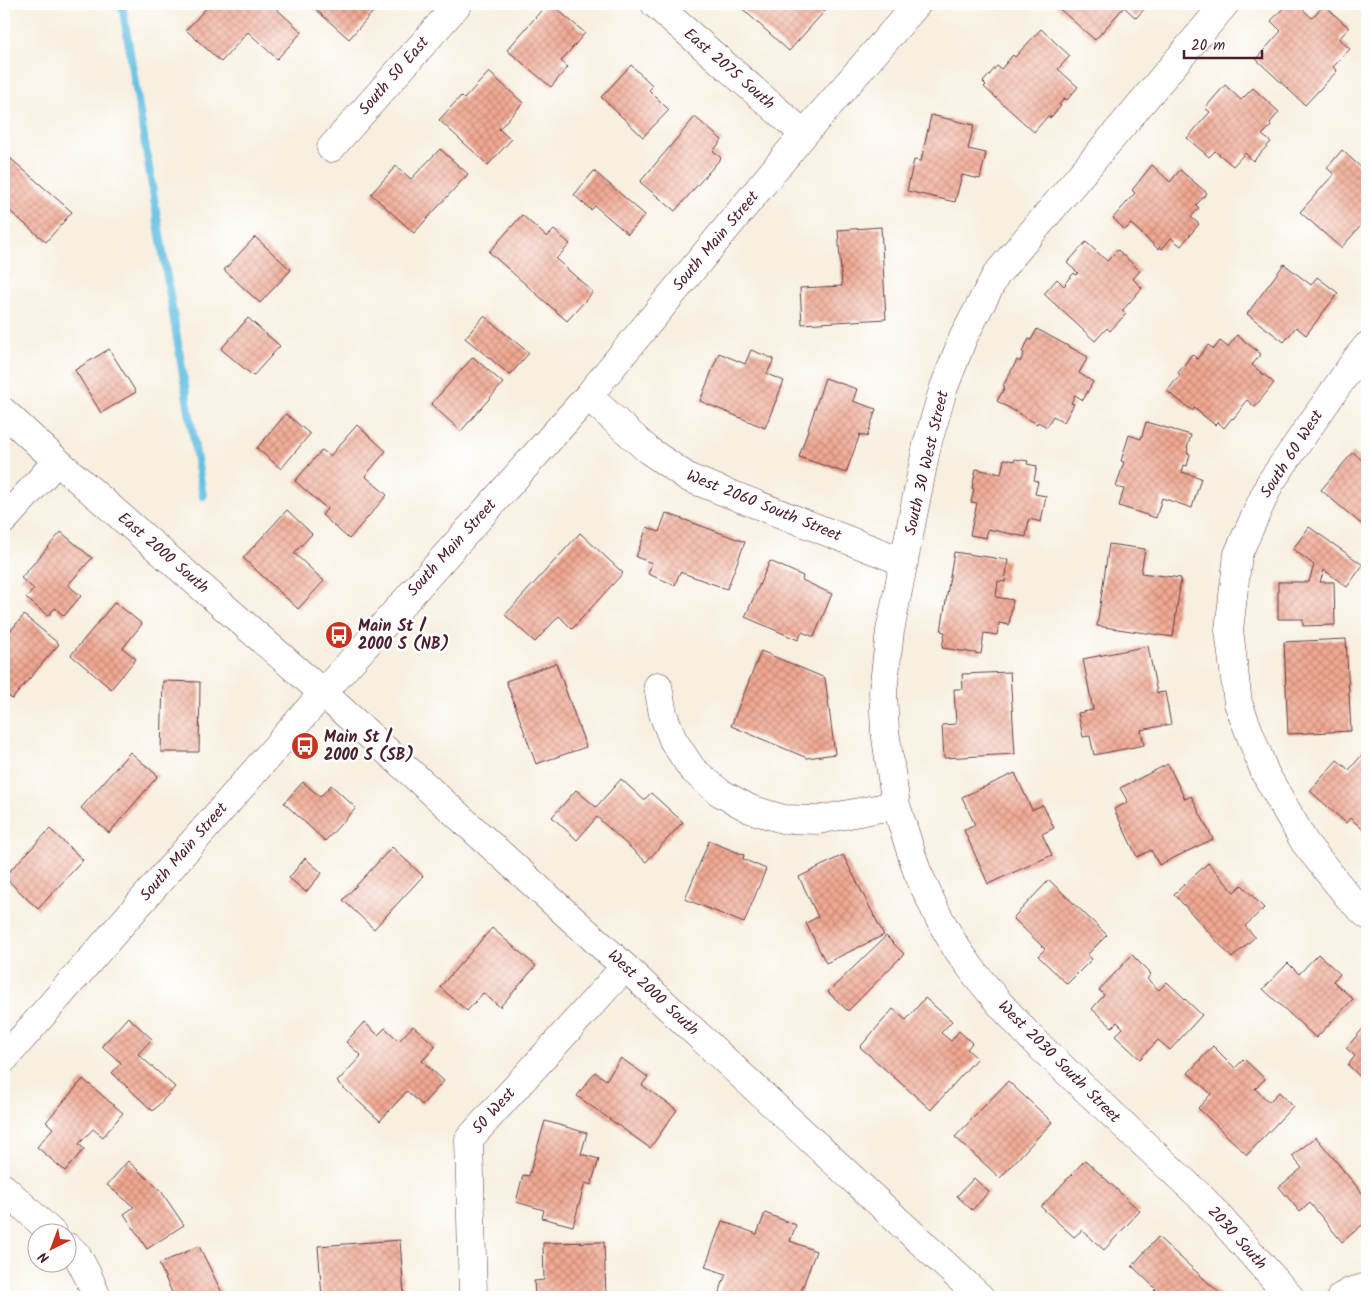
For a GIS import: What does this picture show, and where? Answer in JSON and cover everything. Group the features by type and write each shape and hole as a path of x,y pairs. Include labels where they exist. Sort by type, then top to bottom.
{"street":[{"name":"South 50 East","path":"331,148 458,4"},
{"name":"East 2075 South","path":"654,4 804,134"},
{"name":"South Main Street","path":"4,1059 323,693 588,396 804,134 917,4"},
{"name":"South 30 West Street","path":"896,805 885,731 883,692 890,631 927,445 943,390 963,338 996,275 1225,4"},
{"name":"South 60 West","path":"1367,346 1346,373 1270,483 1238,554 1229,630 1238,703 1266,773 1305,843 1350,899 1367,915"},
{"name":"West 2060 South Street","path":"588,396 648,450 689,478 904,562"},
{"name":"East 2000 South","path":"4,412 57,461 323,693"},
{"path":"4,520 57,461"},
{"path":"658,686 663,714 673,740 692,769 719,792 750,809 783,819 818,820 896,805"},
{"name":"West 2000 South","path":"323,693 625,967 980,1297"},
{"name":"West 2030 South Street","path":"896,805 911,855 927,893 955,946 976,975 1034,1041 1204,1200"},
{"name":"50 West","path":"473,1297 469,1139 625,967"},
{"path":"4,1188 42,1224"},
{"name":"2030 South","path":"1204,1200 1290,1297"},
{"path":"78,1260 88,1276 97,1297"},
{"path":"1341,1297 1367,1287"}],"building":[{"path":"210,4 271,4 302,32 277,59 248,32 221,62 186,30"},
{"path":"318,4 380,4 349,39 314,8"},
{"path":"547,4 551,4 585,33 561,61 568,67 551,87 507,50"},
{"path":"737,4 831,4 789,51"},
{"path":"1054,4 1149,4 1136,18 1124,7 1095,40"},
{"path":"1287,4 1297,4 1312,18 1324,5 1349,28 1339,39 1350,49 1333,67 1337,71 1305,105 1256,59 1281,31 1271,21"},
{"path":"1041,29 1070,56 1058,69 1078,87 1067,100 1065,98 1059,105 1061,106 1050,118 1048,116 1034,132 984,87 986,85 983,82 997,66 1001,69 1013,55 1015,57"},
{"path":"631,65 653,86 649,90 669,110 643,137 601,97"},
{"path":"489,72 523,103 499,129 511,140 488,165 439,120 461,96 464,99"},
{"path":"1225,85 1241,100 1253,88 1279,112 1270,123 1271,126 1262,135 1271,142 1253,161 1245,153 1233,166 1215,151 1209,157 1187,138 1210,112 1205,108"},
{"path":"931,115 974,125 968,149 986,153 980,179 962,175 955,202 907,191 914,160 921,161"},
{"path":"695,117 722,140 713,151 721,158 675,211 640,182"},
{"path":"440,149 468,174 414,233 371,194 396,166 411,179"},
{"path":"1342,150 1367,173 1367,219 1341,248 1300,212 1334,174 1327,168"},
{"path":"10,158 72,212 46,242 4,206 4,165"},
{"path":"1152,165 1170,182 1180,170 1207,193 1196,205 1199,208 1191,217 1199,224 1181,246 1171,238 1162,249 1160,247 1158,249 1131,224 1125,230 1113,218 1135,193 1132,190"},
{"path":"594,171 645,215 628,234 595,206 591,210 574,195"},
{"path":"522,215 547,237 554,230 570,244 556,259 593,292 567,321 489,252"},
{"path":"881,227 886,319 802,324 800,288 842,286 838,230"},
{"path":"255,237 291,270 260,303 224,270"},
{"path":"1086,242 1107,261 1118,250 1140,271 1133,279 1142,288 1122,311 1126,314 1110,331 1107,328 1095,341 1044,294 1057,279 1064,286 1074,273 1076,275 1078,273 1067,263"},
{"path":"1284,264 1311,285 1317,277 1338,293 1306,335 1296,327 1284,342 1247,314"},
{"path":"484,316 529,353 510,375 465,338"},
{"path":"248,318 280,346 253,376 221,349"},
{"path":"1037,329 1088,357 1079,373 1093,382 1083,400 1075,395 1071,403 1074,404 1064,422 1053,416 1047,427 1038,422 1037,424 997,401 1017,360 1020,362 1024,353 1022,352"},
{"path":"1237,335 1261,354 1252,365 1274,383 1255,407 1247,400 1224,428 1218,422 1215,425 1194,408 1193,411 1167,391 1180,375 1178,373 1192,354 1197,359 1208,345 1214,349 1220,341 1228,347"},
{"path":"109,349 136,392 101,413 75,370"},
{"path":"751,350 774,359 767,374 784,381 765,428 700,401 719,353 745,364"},
{"path":"473,357 503,383 461,431 431,404"},
{"path":"825,378 857,389 853,401 876,409 867,437 860,434 846,473 799,457"},
{"path":"286,414 310,434 281,469 257,448"},
{"path":"1146,422 1191,435 1187,448 1187,453 1190,454 1187,466 1184,465 1182,472 1201,478 1192,508 1162,498 1156,518 1119,506 1124,489 1116,487 1124,462 1121,461 1129,435 1141,439"},
{"path":"357,425 386,451 365,476 387,495 349,539 322,515 327,509 295,481 322,450 330,456"},
{"path":"1353,452 1367,465 1367,529 1321,490"},
{"path":"1004,459 1028,461 1027,464 1037,466 1034,480 1038,482 1035,494 1046,496 1041,522 1029,519 1026,537 988,529 986,538 970,535 977,503 971,502 976,469 1001,474"},
{"path":"287,510 312,534 294,553 324,581 298,609 243,558"},
{"path":"666,513 745,542 727,589 680,572 675,585 648,574 652,563 636,557 647,527 659,532"},
{"path":"1309,527 1363,565 1347,587 1324,570 1320,582 1334,582 1335,625 1303,626 1303,619 1278,619 1278,582 1309,582 1314,565 1293,549"},
{"path":"61,532 92,558 68,585 81,596 64,616 55,608 48,616 26,598 34,589 21,578"},
{"path":"580,533 623,573 572,629 559,616 535,642 505,615"},
{"path":"1109,544 1145,549 1141,573 1181,578 1173,637 1097,626"},
{"path":"954,552 1008,560 1005,582 998,581 996,597 1013,600 1009,625 999,623 997,635 984,633 981,654 942,648 945,632 941,631"},
{"path":"770,561 803,576 802,580 832,594 814,637 802,632 798,640 745,617"},
{"path":"115,602 142,624 123,648 136,659 111,689 71,655"},
{"path":"24,615 59,644 12,699 4,692 4,633 6,636"},
{"path":"1346,639 1351,731 1288,734 1284,642"},
{"path":"1148,646 1157,693 1165,692 1171,724 1141,730 1144,745 1094,755 1090,736 1083,737 1078,713 1093,710 1083,659"},
{"path":"761,651 825,678 835,754 807,758 731,726"},
{"path":"556,663 586,747 536,764 506,681"},
{"path":"1010,672 1015,754 944,758 942,725 956,724 954,689 963,689 962,674"},
{"path":"163,681 200,682 199,752 161,752"},
{"path":"1367,749 1367,833 1350,818 1346,823 1310,791 1337,760 1349,770"},
{"path":"130,752 158,776 109,833 81,808"},
{"path":"1168,764 1185,799 1191,796 1213,839 1159,865 1151,850 1137,857 1114,809 1128,802 1120,788"},
{"path":"1015,773 1032,810 1043,805 1054,828 1042,834 1052,855 988,884 964,830 975,825 962,797"},
{"path":"621,779 644,800 651,793 683,822 646,862 597,817 577,840 552,817 576,790 596,807"},
{"path":"303,782 320,797 331,785 356,808 325,841 284,803"},
{"path":"50,829 83,860 38,909 4,877"},
{"path":"709,841 744,855 743,859 766,869 744,923 685,899"},
{"path":"392,847 423,876 374,929 343,900"},
{"path":"843,855 884,935 826,963 806,923 818,917 799,877"},
{"path":"305,858 322,873 306,892 289,878"},
{"path":"1208,863 1234,892 1242,885 1264,908 1245,926 1255,937 1232,958 1174,894"},
{"path":"1049,880 1107,935 1087,955 1092,959 1067,984 1038,956 1045,949 1013,918"},
{"path":"492,928 536,966 500,1007 483,993 467,1011 440,987"},
{"path":"886,936 904,954 848,1011 828,992"},
{"path":"1318,954 1340,974 1333,981 1353,999 1316,1038 1263,989 1288,963 1299,974"},
{"path":"1132,955 1151,974 1147,979 1159,990 1167,982 1202,1015 1170,1050 1158,1040 1140,1059 1115,1036 1123,1028 1117,1022 1112,1027 1092,1009 1104,995 1099,990"},
{"path":"925,998 952,1021 941,1033 951,1041 959,1031 972,1043 967,1049 977,1058 931,1110 860,1047 893,1009 906,1020"},
{"path":"128,1017 152,1039 138,1054 175,1087 153,1111 112,1073 121,1063 102,1046"},
{"path":"364,1022 378,1035 385,1028 399,1041 413,1026 436,1046 422,1061 444,1081 422,1105 407,1091 380,1121 337,1082 361,1056 346,1042"},
{"path":"1367,1024 1367,1083 1348,1065 1355,1056 1346,1048"},
{"path":"1213,1046 1235,1068 1244,1059 1265,1079 1255,1089 1269,1102 1279,1092 1293,1106 1247,1155 1198,1108 1211,1094 1188,1073"},
{"path":"621,1058 648,1077 642,1085 677,1110 650,1148 577,1096 595,1072 606,1080"},
{"path":"83,1079 123,1113 103,1137 93,1129 79,1144 84,1149 65,1171 37,1147 53,1128 46,1122"},
{"path":"1008,1081 1052,1122 1000,1178 955,1137"},
{"path":"545,1121 587,1133 581,1154 599,1159 591,1185 585,1183 573,1226 542,1218 544,1210 516,1202 523,1175 529,1176"},
{"path":"1316,1137 1367,1199 1367,1221 1342,1242 1310,1203 1300,1212 1279,1187 1302,1168 1292,1156"},
{"path":"1085,1160 1140,1211 1104,1250 1082,1230 1074,1237 1041,1207"},
{"path":"128,1161 161,1191 184,1225 147,1249 124,1214 134,1207 107,1185"},
{"path":"974,1178 989,1192 972,1210 957,1196"},
{"path":"765,1213 796,1225 790,1241 816,1251 799,1297 718,1296 726,1274 705,1267 722,1221 757,1234"},
{"path":"1158,1237 1224,1297 1148,1297 1156,1289 1132,1266"},
{"path":"400,1240 404,1297 322,1297 318,1246"},
{"path":"604,1242 606,1297 535,1297 534,1281 544,1280 543,1243"},
{"path":"199,1246 224,1297 174,1297 159,1264"},
{"path":"4,1280 7,1284 6,1297 4,1297"}],"waterway":[{"path":"122,4 203,496"}],"place":[{"name":"Main St / 2000 S (NB)","path":"339,635"},
{"name":"Main St / 2000 S (SB)","path":"305,746"}]}
